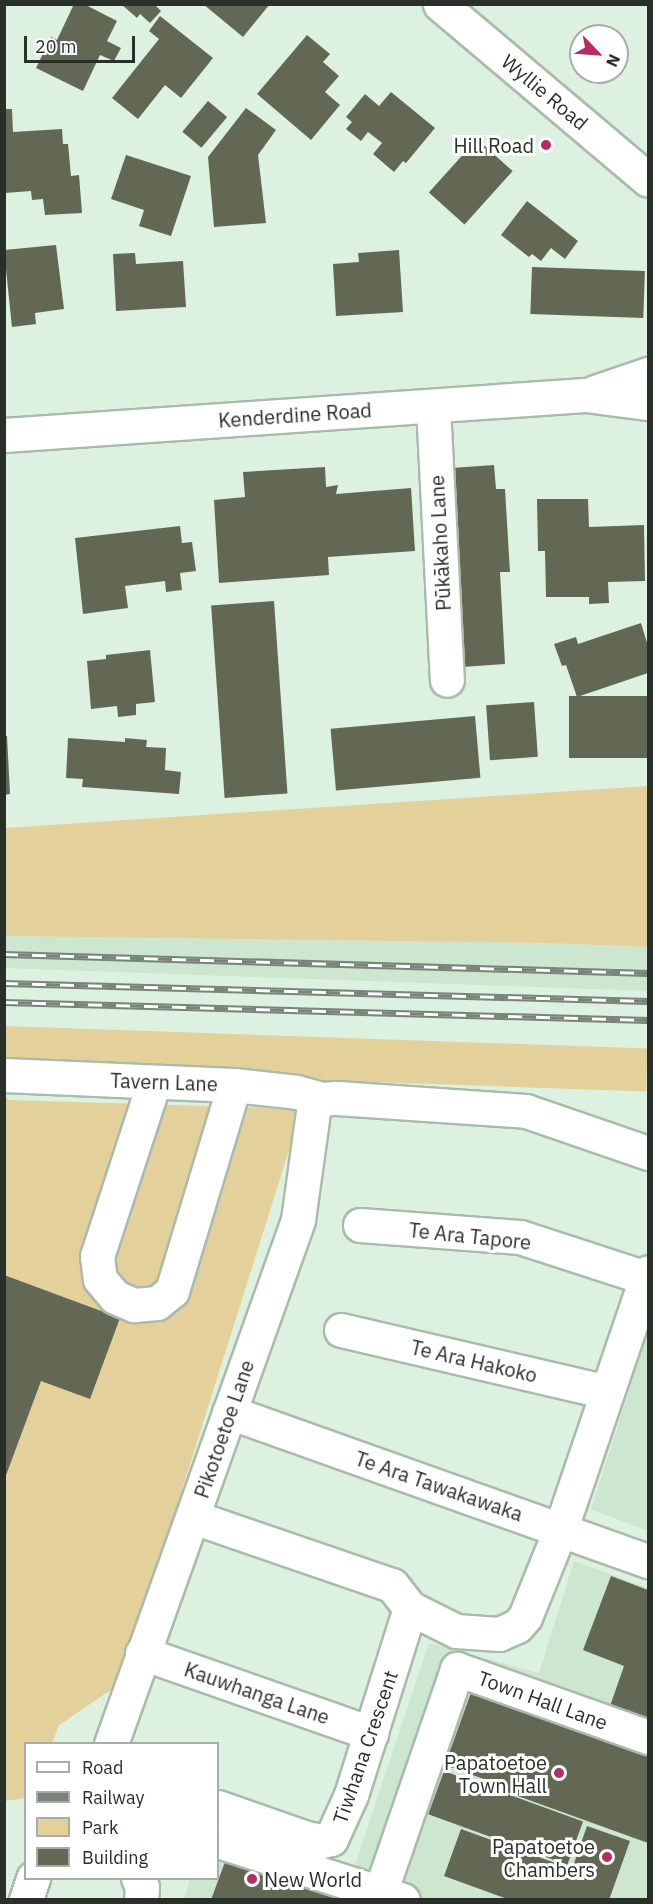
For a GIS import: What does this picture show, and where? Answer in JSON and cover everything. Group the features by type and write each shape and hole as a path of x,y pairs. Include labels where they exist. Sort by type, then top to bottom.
{"street":[{"name":"Wyllie Road","path":"440,4 648,180"},
{"name":"Kenderdine Road","path":"585,395 648,374"},
{"name":"Kenderdine Road","path":"4,435 585,395 648,403"},
{"name":"Pūkākaho Lane","path":"433,406 447,680"},
{"name":"Tavern Lane","path":"4,1075 234,1085 297,1092 321,1099"},
{"path":"154,1082 98,1256 100,1279 115,1297 134,1305 157,1303 172,1291 234,1085"},
{"path":"321,1099 337,1098 526,1111 648,1153"},
{"name":"Pikotoetoe Lane","path":"321,1099 314,1104 312,1110 298,1220 193,1517 392,1584 410,1608 420,1616 456,1631 499,1634 517,1626 525,1617 561,1528 647,1275"},
{"name":"Te Ara Tapore","path":"360,1225 520,1237 647,1275"},
{"name":"Te Ara Hakoko","path":"341,1330 607,1392"},
{"name":"Te Ara Tawakawaka","path":"229,1412 561,1528 648,1561"},
{"path":"111,1742 193,1517"},
{"name":"Tiwhana Crescent","path":"219,1807 306,1838 322,1841 332,1839 351,1795 410,1608"},
{"name":"Kauwhanga Lane","path":"142,1653 371,1733"},
{"name":"Town Hall Lane","path":"391,1896 457,1669 648,1737"},
{"path":"219,1841 391,1896"},
{"path":"26,1899 32,1880"},
{"path":"139,1880 142,1887 141,1899"}],"shaded area":[{"path":"5,936 546,943 648,947 648,991 5,968"},
{"path":"648,1331 648,1531 591,1509"},
{"path":"574,1561 648,1588 648,1899 184,1900 190,1880 219,1880 219,1823 354,1868 429,1643 539,1673"}],"green space":[{"path":"648,786 648,947 546,943 5,936 5,828"},
{"path":"4,1026 648,1048 646,1091 4,1069"},
{"path":"4,1095 9,1100 302,1109 121,1683 59,1725 52,1742 24,1742 24,1798 5,1801"}],"building":[{"path":"74,4 84,4 117,21 107,41 121,48 114,61 100,55 83,91 36,68 51,37 57,40"},
{"path":"121,4 154,4 161,11 150,23 140,14 137,18"},
{"path":"203,4 270,4 243,37"},
{"path":"160,16 213,58 181,98 165,85 138,119 112,98 159,39 149,31"},
{"path":"307,35 330,54 323,62 339,76 325,92 340,105 311,140 257,94"},
{"path":"391,92 435,128 406,163 403,161 394,172 373,154 382,143 368,132 361,141 346,129 352,122 346,117 365,94 379,106"},
{"path":"208,101 227,117 201,148 182,132"},
{"path":"246,108 276,130 258,155 266,223 214,227 208,157"},
{"path":"5,109 12,109 13,132 62,129 63,144 68,144 71,176 79,175 82,213 45,215 43,199 32,200 31,191 5,193"},
{"path":"477,139 513,171 464,225 429,193"},
{"path":"126,155 191,176 171,236 139,226 144,210 111,199"},
{"path":"527,201 578,241 565,259 551,248 541,261 532,254 529,257 501,235"},
{"path":"56,245 64,309 35,313 36,324 12,327 4,250"},
{"path":"399,250 403,312 336,316 333,264 359,262 358,253"},
{"path":"135,253 136,264 183,261 186,307 116,311 113,254"},
{"path":"532,267 645,271 643,318 530,314"},
{"path":"494,465 496,489 505,489 510,572 500,572 505,664 462,667 451,468"},
{"path":"325,467 326,487 338,485 336,494 411,488 415,551 328,557 329,575 219,583 214,500 245,497 243,472"},
{"path":"537,499 588,499 589,527 644,525 645,581 608,582 609,603 589,604 589,597 546,597 545,551 538,551"},
{"path":"180,526 182,543 192,542 196,571 180,573 182,590 166,592 165,581 125,586 128,608 83,614 75,538"},
{"path":"274,601 287,794 225,798 211,605"},
{"path":"641,623 648,646 648,673 577,697 566,665 562,666 554,644 576,637 578,644"},
{"path":"150,650 155,702 136,704 136,715 118,717 117,706 91,709 87,661 106,659 106,655"},
{"path":"569,696 648,696 648,758 569,758"},
{"path":"534,702 538,757 490,760 486,705"},
{"path":"475,716 480,778 336,790 331,729"},
{"path":"4,736 7,736 10,794 4,795"},
{"path":"68,738 125,742 125,738 147,740 146,747 166,748 165,770 181,772 179,794 82,787 83,779 66,778"},
{"path":"4,1275 120,1318 90,1399 41,1381 5,1478"},
{"path":"611,1576 648,1590 648,1721 610,1706 624,1666 583,1650"},
{"name":"Papatoetoe Town Hall","path":"473,1687 648,1750 648,1843 490,1786 492,1782 445,1765"},
{"path":"444,1771 583,1822 567,1865 428,1814"},
{"path":"587,1826 630,1841 609,1900 510,1900 444,1876 461,1829 572,1869"},
{"name":"New World","path":"226,1859 344,1900 211,1900"}],"railway":[{"path":"4,954 648,973"},
{"path":"4,983 648,1001"},
{"path":"4,1002 648,1020"}],"place":[{"name":"Hill Road","path":"546,145"},
{"name":"Papatoetoe Town Hall","path":"559,1773"},
{"name":"Papatoetoe Chambers","path":"607,1857"},
{"name":"New World","path":"252,1879"}]}
